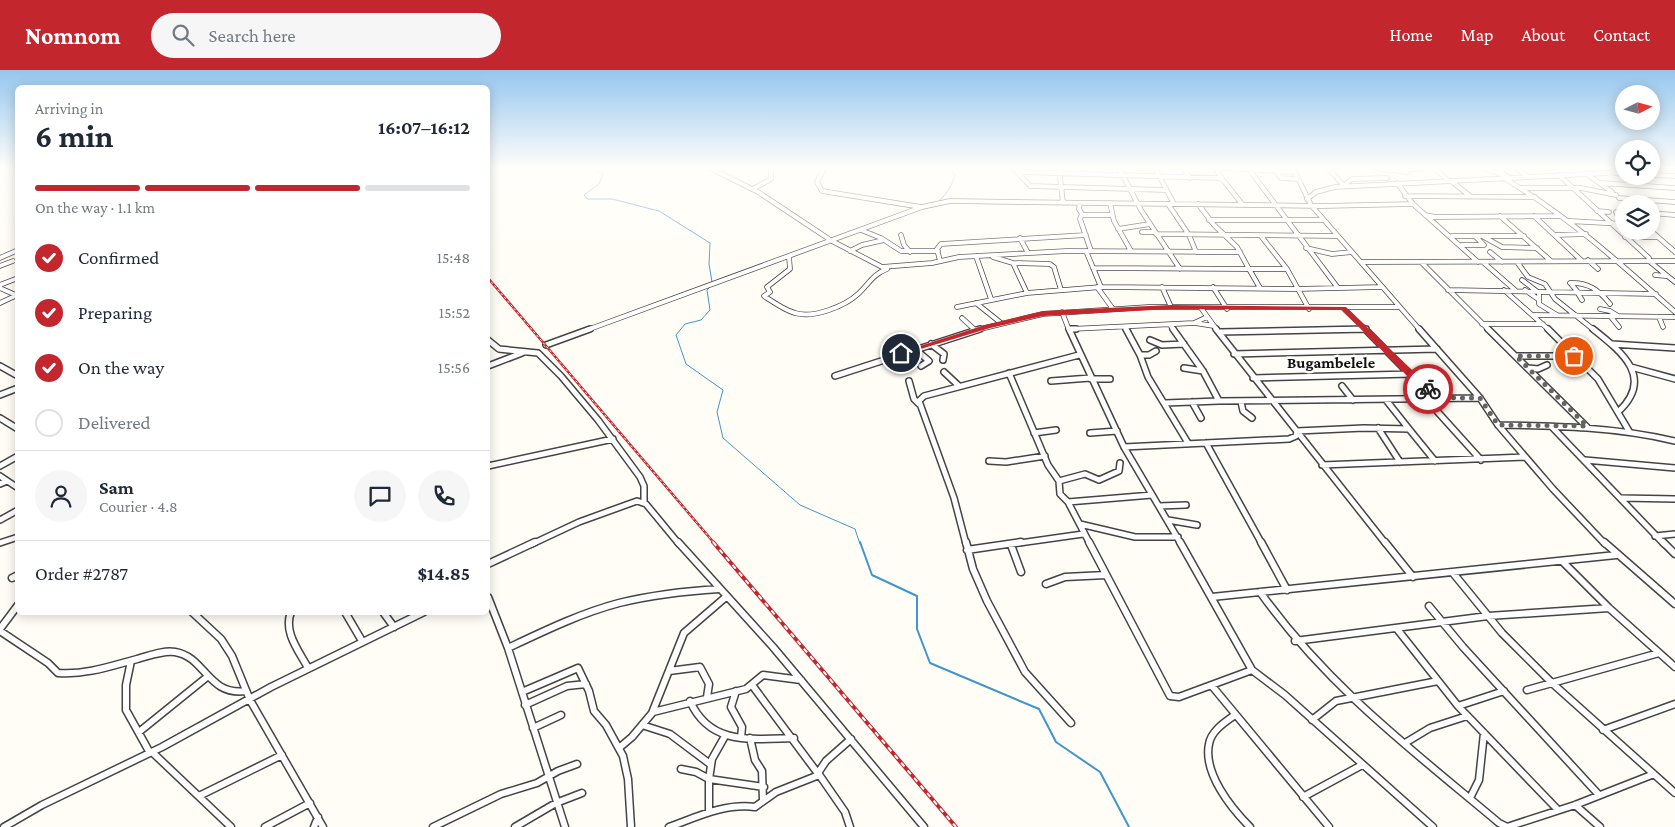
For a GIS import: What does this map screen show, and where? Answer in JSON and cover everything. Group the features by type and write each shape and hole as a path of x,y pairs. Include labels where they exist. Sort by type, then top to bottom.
{"street":[{"path":"774,203 832,241 881,266 983,255 1028,253 1088,251 1240,252"},
{"path":"899,203 922,207"},
{"path":"546,345 922,207 940,203"},
{"path":"1080,203 1079,209 1082,214 1080,218 1099,287 1113,309"},
{"path":"1110,203 1112,215 1118,229 1131,251"},
{"path":"1119,203 1413,204 1452,236 1478,262"},
{"path":"1543,203 1619,260 1675,312"},
{"path":"1589,203 1615,228"},
{"path":"1138,204 1156,233 1171,251 1180,270"},
{"path":"1168,204 1189,235 1196,252"},
{"path":"1187,204 1201,209"},
{"path":"1198,204 1209,220 1240,252 1260,288"},
{"path":"1275,205 1336,285"},
{"path":"1311,205 1480,398 1498,425 1525,457 1616,555 1675,604"},
{"path":"1597,211 1609,212"},
{"path":"1082,214 1112,215"},
{"path":"1660,214 1674,216"},
{"path":"1425,215 1435,217 1560,216"},
{"path":"1500,216 1551,261"},
{"path":"1533,216 1581,260"},
{"path":"1209,220 1324,220"},
{"path":"1568,221 1615,223"},
{"path":"1118,229 1150,224"},
{"path":"861,230 884,240 900,250 911,252 938,251"},
{"path":"1142,232 1189,235 1338,236"},
{"path":"1555,235 1586,234"},
{"path":"901,235 904,245 911,252"},
{"path":"940,261 938,245 940,244 1086,235"},
{"path":"1261,236 1294,279 1296,289 1309,309"},
{"path":"1452,236 1524,236"},
{"path":"1462,246 1484,245 1475,236"},
{"path":"1483,236 1502,247 1538,248"},
{"path":"1020,238 1028,253"},
{"path":"1559,238 1566,238"},
{"path":"1660,239 1675,252"},
{"path":"850,251 861,245 884,240"},
{"path":"1628,240 1649,258 1649,261 1675,282"},
{"path":"1306,247 1333,254 1352,252"},
{"path":"0,258 15,251"},
{"path":"1490,252 1502,262"},
{"path":"983,255 1013,263 1050,264 1054,268 1061,290"},
{"path":"976,256 992,299"},
{"path":"789,257 790,269 767,287 770,292 764,297 800,314 846,302 858,294 876,274 894,266"},
{"path":"1587,260 1598,269"},
{"path":"0,266 14,261"},
{"path":"1362,262 1675,261"},
{"path":"1421,262 1587,426"},
{"path":"1484,262 1515,290"},
{"path":"1517,262 1528,277 1545,284 1555,299 1612,344 1631,367 1635,381 1634,393 1630,402 1618,412"},
{"path":"1013,263 1027,293"},
{"path":"1094,268 1180,270 1287,269"},
{"path":"1655,275 1667,276"},
{"path":"0,287 15,280"},
{"path":"1522,280 1540,295 1538,298 1541,306 1560,317"},
{"path":"1567,291 1566,285 1572,283 1591,285 1610,304"},
{"path":"1570,284 1578,292 1582,300"},
{"path":"957,307 1027,293 1099,287 1296,289 1336,285 1349,288 1382,287"},
{"path":"0,287 15,295"},
{"path":"1162,287 1171,307"},
{"path":"1213,287 1227,309"},
{"path":"1448,290 1536,290 1656,294"},
{"path":"1504,290 1534,315 1598,379 1629,431"},
{"path":"1524,290 1538,298"},
{"path":"0,303 15,297"},
{"path":"976,303 1002,323"},
{"path":"1666,303 1675,305"},
{"path":"834,376 975,330 1037,314 1171,307 1309,309 1400,307"},
{"path":"1201,308 1234,354 1412,577"},
{"path":"1343,308 1389,351 1434,398"},
{"path":"1600,309 1610,311 1621,317"},
{"path":"1062,312 1079,356 1124,447 1178,537 1252,670 1285,696 1433,827"},
{"path":"1534,315 1612,318 1675,317"},
{"path":"1659,317 1663,326"},
{"path":"962,318 975,330"},
{"path":"1194,323 1207,318"},
{"path":"1612,318 1619,327"},
{"path":"1070,329 1194,323 1215,326"},
{"path":"1482,324 1543,324"},
{"path":"1170,325 1203,371 1219,401"},
{"path":"1125,327 1140,355 1148,377 1188,443"},
{"path":"1218,332 1366,329"},
{"path":"1150,340 1162,345 1184,344"},
{"path":"490,342 499,349 538,353 561,376 613,439 643,482 644,502 852,739 924,827"},
{"path":"931,344 944,354 944,360"},
{"path":"1612,344 1675,348"},
{"path":"915,349 929,362 921,366"},
{"path":"1234,354 1437,349"},
{"path":"490,365 528,351"},
{"path":"1140,355 1149,355 1156,351"},
{"path":"919,404 922,398 959,386 1079,356"},
{"path":"1516,356 1574,356"},
{"path":"1528,368 1538,369 1547,365"},
{"path":"0,366 15,374"},
{"path":"1631,367 1675,379"},
{"path":"1184,368 1203,371"},
{"path":"944,372 959,386"},
{"path":"1009,373 1026,410 1034,434 1058,481 1060,494 1068,502 1080,524 1083,534 1167,693 1170,696 1179,697 1252,670"},
{"path":"1253,378 1411,374"},
{"path":"1051,381 1110,379"},
{"path":"909,381 914,399 919,404 954,498 967,550 984,594 1014,656 1036,686 1071,723"},
{"path":"1342,386 1353,400"},
{"path":"1423,387 1454,398"},
{"path":"0,395 15,389"},
{"path":"1165,403 1480,398"},
{"path":"1426,399 1481,460"},
{"path":"1386,400 1435,461"},
{"path":"1192,402 1201,418"},
{"path":"1241,402 1243,411 1252,418"},
{"path":"0,418 15,427"},
{"path":"1498,425 1587,426 1629,431 1675,441"},
{"path":"1552,427 1655,536 1675,554"},
{"path":"1297,431 1378,428 1410,429"},
{"path":"1378,428 1400,462"},
{"path":"1034,434 1056,430"},
{"path":"1090,433 1117,431"},
{"path":"1293,438 1296,436 1297,431"},
{"path":"1124,447 1293,438 1303,440"},
{"path":"490,466 613,439"},
{"path":"1206,443 1287,590"},
{"path":"989,461 1006,462 1045,456"},
{"path":"1322,464 1525,457"},
{"path":"0,466 15,458"},
{"path":"1585,460 1648,464 1675,468"},
{"path":"1058,481 1085,474 1099,480 1120,471 1120,463"},
{"path":"0,476 15,486"},
{"path":"0,484 7,481"},
{"path":"1068,502 1152,495"},
{"path":"1621,498 1675,499"},
{"path":"490,563 578,522 632,502 644,502"},
{"path":"1159,506 1186,505"},
{"path":"0,520 15,512"},
{"path":"1168,520 1197,525"},
{"path":"1080,524 1136,537 1178,537"},
{"path":"967,550 1083,534"},
{"path":"1655,536 1675,534"},
{"path":"0,544 15,538"},
{"path":"1011,545 1021,572"},
{"path":"1212,597 1602,558 1616,555"},
{"path":"1562,561 1609,608 1675,667"},
{"path":"1453,573 1488,616 1552,683 1603,730 1674,789"},
{"path":"1046,584 1065,577 1106,575"},
{"path":"508,648 564,622 619,602 688,590 719,589"},
{"path":"1260,592 1295,641 1352,698 1505,827 1576,804 1654,774"},
{"path":"619,748 632,737 652,713 660,688 670,671 684,634 727,596"},
{"path":"490,602 508,648 547,776 565,827"},
{"path":"1429,606 1441,622 1599,795"},
{"path":"1295,641 1488,616 1609,608"},
{"path":"15,610 0,630 12,636 33,654 46,659 58,672 76,674 159,653 177,652 224,690 246,691"},
{"path":"195,615 221,639 240,673 250,700 324,827"},
{"path":"289,615 292,641 308,668"},
{"path":"347,615 362,641"},
{"path":"385,615 394,627"},
{"path":"407,615 410,619"},
{"path":"4,827 42,805 151,753 308,668 417,615"},
{"path":"1397,629 1458,706 1558,810"},
{"path":"1527,690 1539,685 1659,653"},
{"path":"131,661 126,686 126,710 151,753 230,827"},
{"path":"522,692 577,667 586,684 594,712 605,723 619,748 626,770 631,827"},
{"path":"670,671 700,667 709,684 708,697"},
{"path":"752,688 758,677 763,675 801,680"},
{"path":"139,732 207,677"},
{"path":"1312,720 1332,702 1438,681"},
{"path":"526,705 567,686 586,684"},
{"path":"1212,686 1329,827"},
{"path":"652,713 690,701 752,688"},
{"path":"752,688 794,738 841,804 849,819 850,827"},
{"path":"736,691 731,707 742,726 741,738"},
{"path":"1458,706 1504,691"},
{"path":"690,701 698,720 710,730 724,736 741,738 794,738"},
{"path":"1603,730 1675,704"},
{"path":"533,728 561,715"},
{"path":"1235,715 1214,735 1210,743 1210,760 1228,802 1250,827"},
{"path":"1405,743 1430,728 1467,716"},
{"path":"642,725 658,728 670,733 710,764"},
{"path":"1470,798 1479,780 1484,733"},
{"path":"708,812 710,764 724,736"},
{"path":"750,738 755,760 762,770 763,801"},
{"path":"819,775 819,770 826,762 852,739"},
{"path":"199,796 282,755"},
{"path":"434,827 501,794 537,783 547,776 577,764"},
{"path":"1303,797 1362,765"},
{"path":"681,769 696,772 709,779 764,787"},
{"path":"669,827 684,825 708,812 735,805 752,808 776,792 819,775"},
{"path":"515,827 556,803 582,793"},
{"path":"266,827 310,803"},
{"path":"1576,804 1600,827"},
{"path":"314,827 318,817"}],"waterway":[{"path":"629,203 659,211 710,243 709,264 712,282"},
{"path":"710,287 707,290 710,310 701,320 685,324 676,335 686,364 723,390 717,412 723,438 800,505 855,529 860,544"},
{"path":"860,542 872,575 917,596 917,629 930,663 1039,709 1056,742 1100,772 1129,827"}],"railway":[{"path":"490,280 715,544"},
{"path":"713,542 956,827"}],"way so far":[{"path":"1428,389 1454,398 1480,398 1498,425 1587,426 1516,356 1574,356"}],"district":[{"name":"Bugambelele","path":"1331,362"}],"route":[{"path":"901,353 988,326 1037,314 1171,307 1227,309 1343,308 1389,351 1423,387 1428,389"}]}
